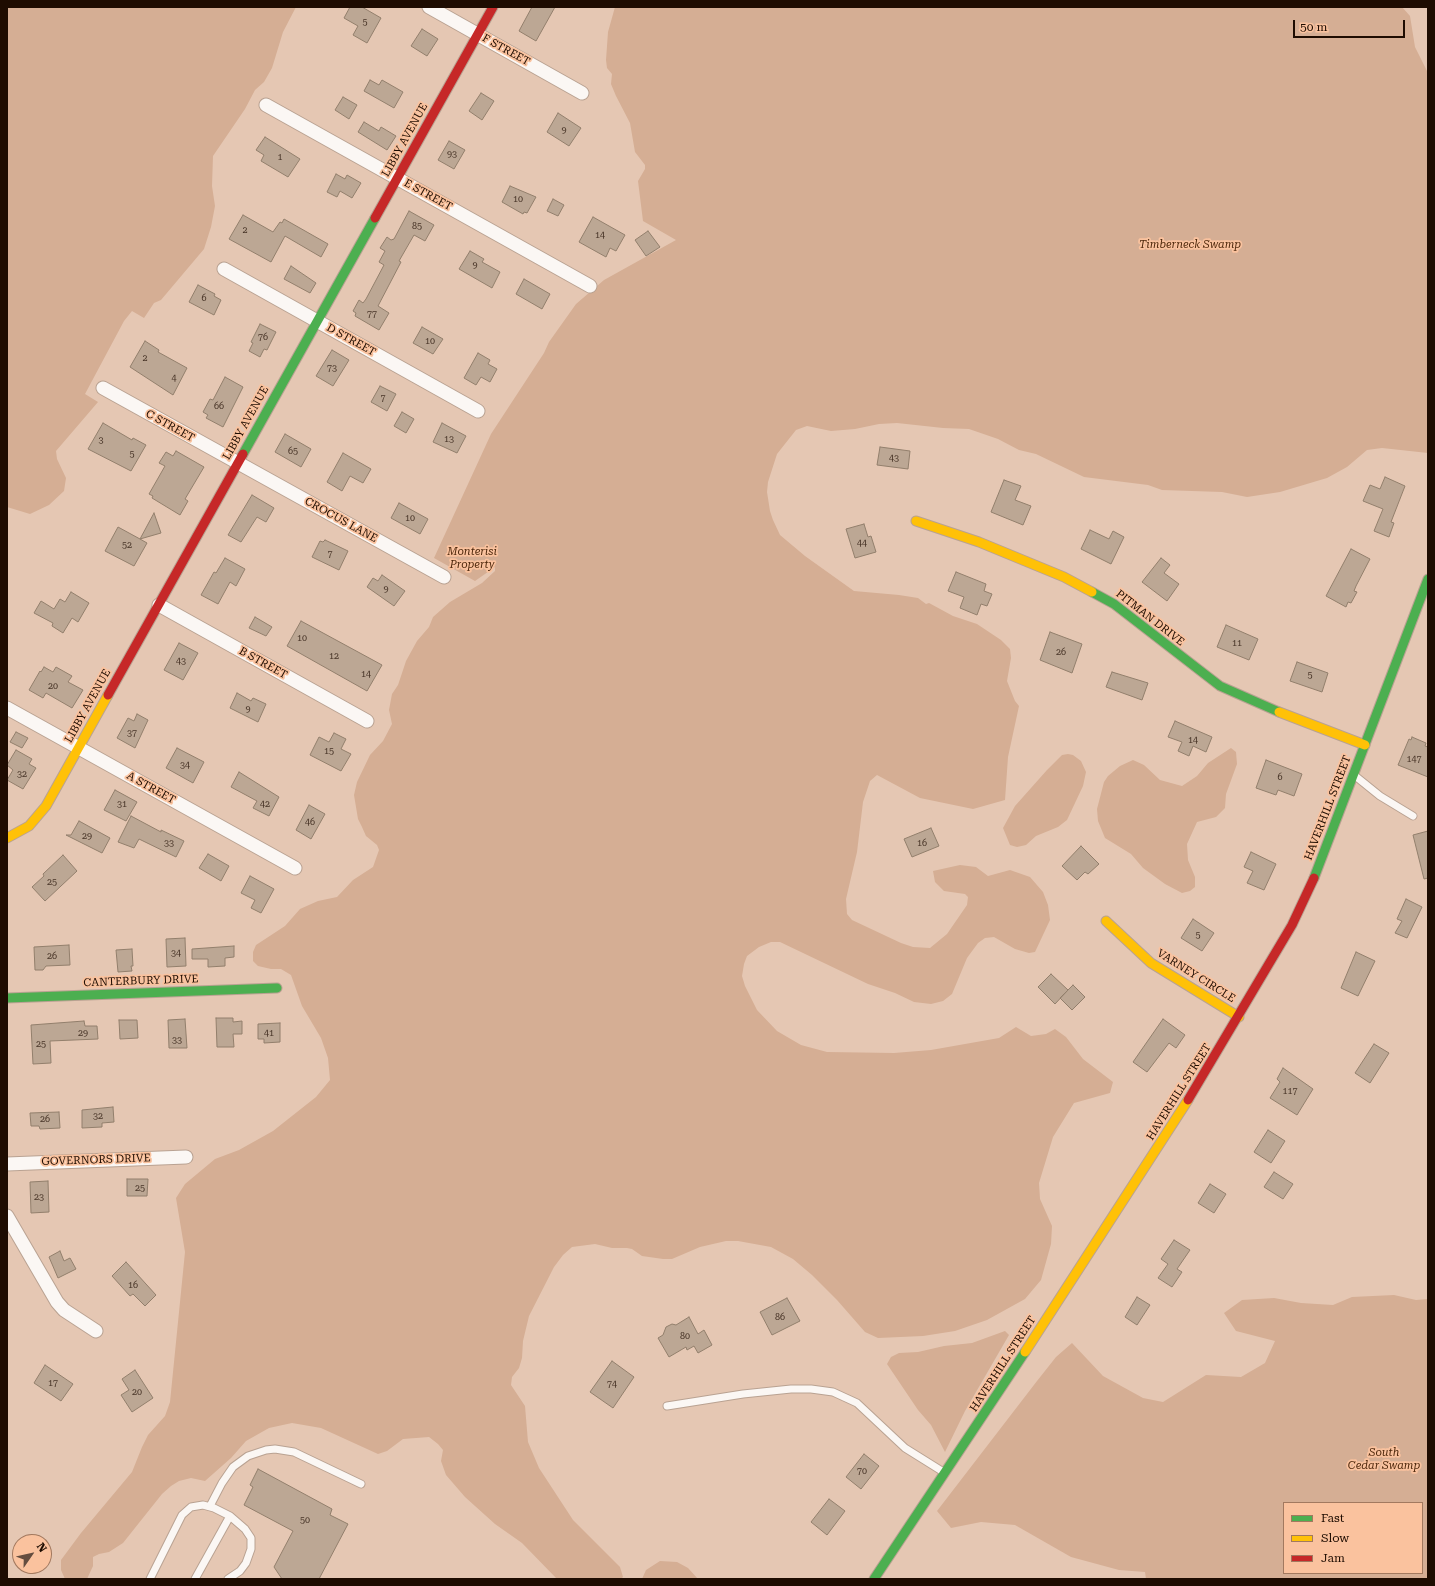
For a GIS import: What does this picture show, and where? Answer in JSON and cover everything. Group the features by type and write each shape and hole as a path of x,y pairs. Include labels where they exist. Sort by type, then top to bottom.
{"street":[{"name":"F STREET","path":"430,7 582,93"},
{"name":"LIBBY AVENUE","path":"7,838 24,830 39,817 493,7"},
{"name":"E STREET","path":"266,104 590,286"},
{"name":"D STREET","path":"224,269 478,411"},
{"name":"C STREET","path":"103,388 238,463"},
{"name":"CROCUS LANE","path":"238,463 444,577"},
{"name":"PITMAN DRIVE","path":"916,521 979,542 1064,577 1114,604 1220,686 1256,703 1365,745"},
{"name":"HAVERHILL STREET","path":"874,1579 946,1473 1143,1172 1239,1017 1292,925 1307,895 1428,579"},
{"name":"B STREET","path":"158,605 366,721"},
{"name":"A STREET","path":"7,708 295,868"},
{"name":"VARNEY CIRCLE","path":"1106,921 1151,963 1239,1017"},
{"name":"CANTERBURY DRIVE","path":"7,998 277,988"},
{"name":"GOVERNORS DRIVE","path":"7,1164 186,1157"},
{"path":"7,1216 57,1302 64,1310 96,1331"}],"lane":[{"path":"1354,775 1380,796 1413,816"},
{"path":"667,1406 743,1394 791,1389 811,1389 833,1392 857,1403 905,1448 946,1473"},
{"path":"210,1506 222,1483 233,1467 248,1456 266,1450 275,1449 294,1452 361,1484"},
{"path":"150,1579 182,1515 195,1506 210,1506 230,1516 247,1532 250,1538 250,1552 243,1567 228,1579"},
{"path":"195,1579 230,1516"}],"green space":[{"path":"7,7 296,7 283,32 272,68 264,82 255,90 245,109 213,156 212,186 215,206 211,227 204,249 161,300 154,303 144,318 132,311 124,321 85,394 98,402 56,451 57,459 66,478 64,491 49,505 30,514 7,507"},
{"path":"615,7 1402,7 1410,16 1415,47 1428,73 1428,453 1382,448 1367,450 1347,467 1327,478 1280,492 1247,497 1222,492 1162,490 1148,485 1084,477 1036,454 1019,450 998,439 969,429 897,423 831,431 807,426 796,430 777,454 768,482 767,492 770,511 780,535 805,556 854,591 918,598 926,604 929,603 953,616 977,624 1001,640 1010,649 1011,658 1007,681 1015,701 1019,706 1008,757 1005,800 973,809 920,798 877,775 870,781 863,802 857,852 846,899 847,914 852,920 901,943 913,947 930,948 947,934 967,905 968,897 965,894 944,891 935,882 933,871 960,865 976,867 988,876 1010,870 1030,877 1043,892 1048,905 1050,920 1035,952 1029,953 1015,949 994,937 985,938 978,943 967,958 952,994 943,1001 931,1004 914,1002 895,993 868,984 780,942 771,942 759,947 747,956 742,976 745,986 757,1010 777,1031 801,1045 827,1052 894,1053 931,1050 999,1038 1016,1027 1031,1036 1046,1034 1055,1029 1066,1037 1083,1059 1113,1082 1110,1093 1074,1103 1053,1137 1039,1183 1040,1199 1052,1226 1051,1244 1041,1280 1025,1299 987,1320 955,1331 923,1336 878,1338 865,1332 837,1300 812,1275 793,1259 771,1247 738,1241 726,1241 700,1247 672,1259 663,1259 642,1256 632,1249 627,1248 612,1248 595,1244 572,1247 563,1255 554,1267 529,1316 523,1341 522,1358 519,1368 512,1377 511,1385 525,1406 528,1442 539,1468 573,1520 620,1567 623,1577 621,1579 557,1579 522,1543 495,1524 465,1497 446,1475 441,1461 443,1450 429,1437 403,1439 387,1451 378,1454 321,1428 292,1423 269,1428 246,1441 231,1458 205,1481 191,1478 179,1481 171,1486 162,1494 123,1543 109,1552 93,1557 93,1566 87,1579 65,1579 61,1570 61,1560 81,1533 132,1472 148,1435 165,1416 170,1402 185,1252 176,1198 185,1184 215,1159 239,1150 273,1131 316,1097 330,1080 328,1058 321,1038 302,1006 291,975 281,969 271,969 258,966 253,961 253,952 256,945 285,926 300,909 318,901 337,897 353,880 373,867 379,850 377,845 366,836 358,819 354,795 357,782 370,755 383,741 392,724 389,710 392,694 398,685 406,661 417,641 429,627 433,617 450,602 482,583 495,571 495,567 475,581 434,558 491,434 544,353 549,342 576,304 604,280 676,240 643,221 638,181 645,169 645,165 635,152 630,123 616,96 611,84 612,74 607,68 606,60 608,32"},
{"path":"1231,748 1236,752 1237,764 1226,794 1225,808 1216,817 1197,822 1187,844 1188,860 1195,877 1195,887 1190,891 1182,893 1165,884 1143,868 1131,854 1105,838 1098,821 1097,809 1104,782 1108,776 1120,766 1133,760 1144,765 1160,780 1182,786 1197,776 1208,763"},
{"path":"1062,755 1073,755 1081,761 1086,772 1083,786 1067,820 1058,827 1036,836 1026,845 1017,847 1010,845 1003,828 1015,806"},
{"name":"South Cedar Swamp","path":"1394,1295 1416,1300 1428,1299 1428,1579 1146,1579 1145,1572 1119,1570 1071,1557 1015,1525 981,1522 951,1528 937,1511 1056,1357 1072,1343 1103,1376 1143,1398 1163,1402 1206,1375 1241,1377 1265,1363 1275,1341 1236,1331 1224,1313 1242,1300 1274,1298 1301,1303 1333,1305 1352,1297"},
{"path":"1005,1331 1009,1335 965,1411 945,1452 931,1425 918,1410 887,1364 891,1357 899,1353 918,1352 944,1346 972,1343"},
{"path":"660,1561 677,1562 688,1568 698,1579 642,1579 646,1570"}],"building":[{"path":"350,7 362,7 381,18 367,43 353,35 358,26 344,18"},
{"path":"532,7 555,7 536,41 519,31"},
{"path":"422,29 438,39 427,56 411,46"},
{"path":"370,80 379,85 382,80 403,92 394,108 364,91"},
{"path":"481,93 494,101 482,120 469,111"},
{"path":"343,97 357,105 349,119 335,110"},
{"path":"558,113 581,128 569,146 547,132"},
{"path":"364,122 379,131 381,127 396,136 387,150 358,132"},
{"path":"265,137 300,159 288,177 261,161 264,155 256,150"},
{"path":"449,141 465,150 454,169 438,160"},
{"path":"336,174 345,179 347,175 361,183 352,198 340,191 337,197 327,192"},
{"path":"510,186 536,197 527,213 524,212 523,214 502,202"},
{"path":"553,199 564,205 558,216 547,211"},
{"path":"409,211 434,225 425,241 414,235 399,261 401,262 378,306 389,313 379,330 355,316 356,313 353,311 359,300 363,303 366,299 384,265 379,262 385,251 380,248 387,237 391,240 394,239"},
{"path":"243,215 273,232 284,219 328,244 321,257 285,236 271,262 229,239"},
{"path":"593,217 625,235 616,251 610,248 606,257 579,242"},
{"path":"648,231 660,247 646,256 635,240"},
{"path":"470,251 484,259 482,262 500,272 492,288 459,269"},
{"path":"291,266 316,283 310,293 284,279"},
{"path":"524,279 550,294 542,309 516,294"},
{"path":"198,285 215,294 214,296 221,300 214,315 189,302"},
{"path":"260,324 276,332 267,350 264,349 260,357 249,351 253,343 251,342"},
{"path":"422,327 443,339 433,354 413,343"},
{"path":"145,341 159,350 158,352 187,368 173,395 130,367"},
{"path":"332,350 349,360 333,386 316,376"},
{"path":"478,353 490,360 488,364 497,369 490,382 481,377 476,385 464,378"},
{"path":"225,377 243,387 223,427 206,418 208,415 203,412 210,399 213,400"},
{"path":"380,386 396,394 387,411 371,402"},
{"path":"402,412 414,419 406,433 394,426"},
{"path":"103,423 132,440 133,438 146,445 131,471 88,449"},
{"path":"442,423 466,436 457,453 433,442"},
{"path":"285,434 311,449 301,467 275,452"},
{"path":"880,447 910,451 908,469 877,465"},
{"path":"176,451 204,467 185,499 188,501 180,515 152,498 153,496 149,494 165,466 159,463 166,452 173,456"},
{"path":"343,453 371,469 363,483 350,476 342,491 327,482"},
{"path":"1385,477 1405,486 1391,522 1394,523 1389,537 1374,531 1383,509 1363,501 1370,485 1380,489"},
{"path":"1004,480 1021,486 1015,500 1031,506 1023,525 991,512"},
{"path":"252,495 274,508 266,522 257,517 241,542 228,535"},
{"path":"399,503 428,519 420,534 391,518"},
{"path":"154,513 161,533 140,539"},
{"path":"864,524 868,537 871,536 876,552 855,558 846,529"},
{"path":"118,527 147,543 134,566 105,551"},
{"path":"1090,530 1109,539 1113,531 1124,537 1111,564 1081,549"},
{"path":"325,540 348,551 339,570 312,557 320,541 323,542"},
{"path":"1351,549 1370,559 1354,591 1357,592 1351,603 1348,602 1346,607 1326,596"},
{"path":"225,558 245,569 236,586 230,582 218,604 201,595 214,572 216,573"},
{"path":"1161,558 1170,565 1164,573 1179,584 1167,601 1142,582"},
{"path":"956,572 986,584 984,591 992,594 987,606 981,604 977,615 960,608 964,597 948,591"},
{"path":"382,575 405,591 394,606 367,587 373,578 378,581"},
{"path":"71,592 89,603 78,622 72,618 63,633 52,626 53,623 34,613 41,601 54,609 60,599 65,602"},
{"path":"255,617 272,627 266,636 249,628"},
{"path":"301,621 382,665 367,691 287,646"},
{"path":"1226,625 1258,639 1249,660 1217,647"},
{"path":"1050,632 1082,644 1072,673 1040,660"},
{"path":"179,643 198,653 183,680 164,670"},
{"path":"1297,662 1328,673 1322,692 1290,681"},
{"path":"44,667 53,672 56,667 72,676 68,682 83,690 72,708 46,693 43,698 29,690"},
{"path":"1112,672 1148,683 1142,700 1106,687"},
{"path":"237,693 251,701 253,698 266,704 258,722 230,708"},
{"path":"137,714 148,720 135,748 117,738 128,718 134,721"},
{"path":"1175,721 1212,737 1206,752 1193,746 1189,756 1178,751 1182,742 1168,737"},
{"path":"16,732 28,738 22,748 10,742"},
{"path":"334,733 346,739 341,749 351,754 341,771 310,755 319,737 329,742"},
{"path":"1412,737 1426,743 1425,746 1428,747 1428,777 1398,765 1409,739 1411,740"},
{"path":"177,748 204,762 193,783 166,768"},
{"path":"16,750 32,759 29,764 36,768 23,789 7,780 13,770 7,765"},
{"path":"1266,760 1302,774 1294,796 1278,790 1276,795 1256,788"},
{"path":"239,772 279,797 269,816 253,808 257,801 231,787"},
{"path":"115,790 137,802 126,821 104,810"},
{"path":"309,805 325,814 311,839 296,830"},
{"path":"131,816 161,832 161,830 184,841 176,857 139,839 134,848 118,842"},
{"path":"79,821 110,838 102,853 66,835 71,835"},
{"path":"931,828 939,846 912,857 904,839"},
{"path":"1428,831 1428,878 1424,879 1413,835"},
{"path":"1081,846 1099,864 1088,874 1085,872 1077,880 1062,866"},
{"path":"1251,852 1276,864 1264,890 1247,883 1253,871 1244,867"},
{"path":"208,854 229,866 221,881 199,868"},
{"path":"63,855 77,871 45,901 32,887"},
{"path":"250,876 274,889 261,913 251,908 255,900 241,893"},
{"path":"1406,899 1422,907 1407,938 1395,933 1402,921 1397,919"},
{"path":"1193,919 1214,933 1202,951 1181,938"},
{"path":"185,938 186,966 167,967 166,939"},
{"path":"69,945 70,965 46,966 43,970 35,970 34,947"},
{"path":"234,946 234,957 225,958 225,966 208,967 208,959 192,959 192,949"},
{"path":"132,949 132,971 118,972 116,950"},
{"path":"1356,952 1375,961 1358,996 1341,988"},
{"path":"1051,974 1068,990 1055,1004 1038,987"},
{"path":"1073,985 1085,997 1072,1010 1060,998"},
{"path":"216,1018 233,1018 233,1022 242,1021 242,1034 233,1034 234,1047 217,1047"},
{"path":"185,1019 187,1048 169,1048 168,1020"},
{"path":"1163,1019 1185,1035 1176,1048 1169,1043 1147,1072 1133,1062"},
{"path":"119,1020 137,1020 138,1038 120,1039"},
{"path":"84,1021 85,1026 97,1026 98,1039 50,1041 51,1063 33,1064 31,1025"},
{"path":"280,1023 280,1042 264,1043 264,1039 258,1039 258,1024"},
{"path":"1374,1044 1389,1053 1370,1083 1355,1073"},
{"path":"1283,1068 1313,1089 1297,1115 1270,1098 1280,1082 1277,1079"},
{"path":"113,1107 114,1122 102,1123 102,1127 82,1128 82,1110"},
{"path":"59,1112 60,1128 40,1129 39,1126 31,1126 30,1113"},
{"path":"1268,1130 1285,1141 1271,1163 1254,1152"},
{"path":"1274,1172 1293,1184 1283,1199 1264,1187"},
{"path":"127,1179 148,1179 147,1196 127,1196"},
{"path":"48,1181 49,1212 31,1213 30,1182"},
{"path":"1210,1184 1226,1194 1214,1213 1198,1203"},
{"path":"1174,1240 1190,1250 1177,1269 1182,1272 1172,1287 1158,1278 1168,1264 1161,1259"},
{"path":"60,1251 64,1261 70,1258 76,1269 58,1278 49,1257"},
{"path":"126,1262 156,1295 145,1306 133,1294 130,1296 112,1276"},
{"path":"1137,1297 1150,1305 1137,1325 1125,1317"},
{"path":"787,1298 800,1321 772,1335 760,1312"},
{"path":"689,1317 698,1334 704,1330 712,1345 698,1353 694,1346 687,1350 686,1347 669,1357 658,1338 663,1335 666,1327 672,1324 676,1325"},
{"path":"612,1361 634,1377 613,1408 590,1392"},
{"path":"45,1365 73,1384 61,1401 34,1383"},
{"path":"135,1370 153,1398 132,1412 121,1395 129,1390 122,1379"},
{"path":"864,1454 879,1466 861,1489 846,1477"},
{"path":"258,1469 332,1509 330,1515 348,1524 319,1579 282,1579 274,1567 293,1531 244,1505 253,1487 250,1485"},
{"path":"829,1499 845,1511 827,1535 811,1522"}],"traffic: fast":[{"path":"243,454 375,218"},
{"path":"1314,878 1428,579"},
{"path":"1092,592 1114,604 1220,686 1279,712"},
{"path":"7,998 277,988"},
{"path":"874,1579 1025,1352"}],"traffic: slow":[{"path":"916,521 979,542 1064,577 1092,592"},
{"path":"7,838 29,826 46,806 108,695"},
{"path":"1279,712 1365,745"},
{"path":"1106,921 1151,963 1239,1017"},
{"path":"1025,1352 1188,1100"}],"traffic: jam":[{"path":"375,218 493,7"},
{"path":"108,695 243,454"},
{"path":"1188,1100 1292,925 1314,878"}],"park label":[{"name":"Timberneck Swamp","path":"1190,245"},
{"name":"Monterisi Property","path":"472,558"}]}
